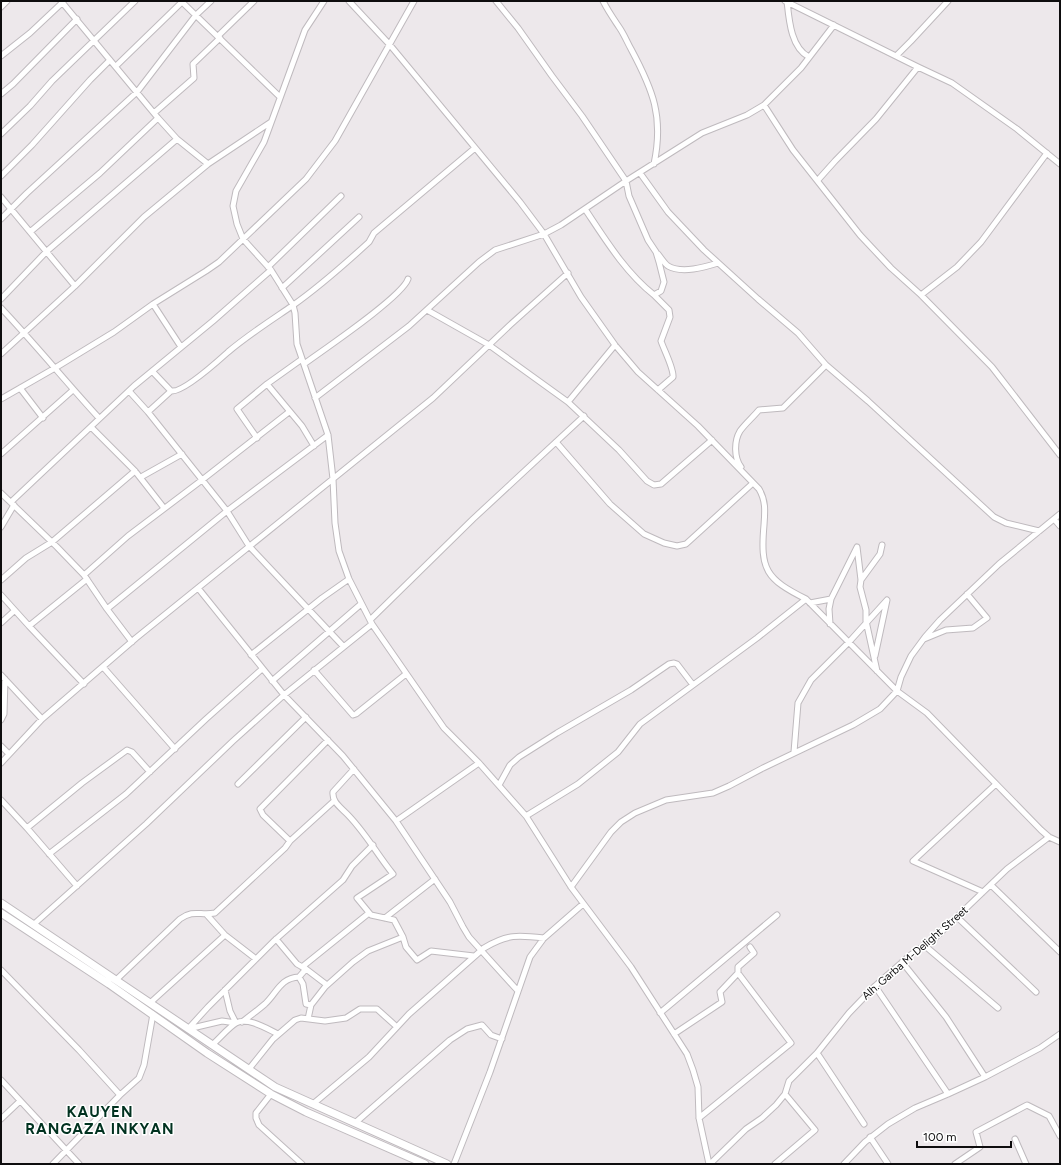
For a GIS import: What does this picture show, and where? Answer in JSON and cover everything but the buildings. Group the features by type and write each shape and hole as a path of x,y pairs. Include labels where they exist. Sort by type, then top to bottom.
{"main road":[{"path":"1,903 275,1087 447,1164"},
{"path":"1,914 153,1014 207,1053 272,1094 306,1112 426,1164"}],"street":[{"path":"1,6 7,1"},
{"path":"1,134 30,106 52,81 135,1"},
{"path":"116,66 182,1 280,97"},
{"path":"1,219 137,92 196,15 211,1"},
{"path":"154,113 194,78 193,64 254,1"},
{"path":"324,1 305,30 264,142 236,191 233,206 237,224 243,239 269,269 293,305 297,344 328,435 333,479 335,523 339,551 349,579 370,622 406,674 444,728 480,763 526,816 571,887 631,966 674,1034 686,1054 698,1087 699,1118 709,1164"},
{"path":"349,1 390,45 520,202 544,234 581,297 615,345 638,372 698,426 759,489 766,509 763,539 764,560 772,579 785,589 806,599 898,691 927,713 1049,837 1060,842"},
{"path":"1,399 114,332 153,304 219,262 306,179 331,146 414,1"},
{"path":"496,1 518,28 582,116 626,181 630,196 648,240 656,252 668,266 684,270 702,268 718,263"},
{"path":"603,1 639,63 650,88 654,101 658,133 654,164"},
{"path":"786,1 918,68 952,83 1017,129 1059,162"},
{"path":"786,1 793,36 798,49 809,57"},
{"path":"896,56 912,41 948,1"},
{"path":"1,56 65,2 94,41 158,118 177,139 208,164"},
{"path":"1,94 13,84 77,18"},
{"path":"315,398 409,326 495,250 544,234 561,225 626,181 702,133 747,115 764,105 801,68 834,25"},
{"path":"1,176 32,145 90,80 110,60"},
{"path":"818,180 876,119 918,68"},
{"path":"764,105 793,150 869,245 891,268 921,294 992,367 1060,455"},
{"path":"30,232 100,173 158,118"},
{"path":"1,354 75,286 144,217 208,164 271,121"},
{"path":"1,299 46,251 177,139"},
{"path":"148,412 171,392 180,390 186,386 240,342 293,305 361,249 369,242 374,233 475,148"},
{"path":"921,294 957,267 981,242 1047,153"},
{"path":"640,173 668,212 691,237 758,299 798,333 826,365 868,401 994,517 1006,523 1039,532"},
{"path":"1,527 12,504 99,418 269,269 341,196"},
{"path":"1,197 75,286"},
{"path":"585,209 617,255 645,288 670,310 670,317 661,341 668,361 674,371 673,377 658,390"},
{"path":"282,288 359,217"},
{"path":"654,296 660,291 664,282 656,252"},
{"path":"1,763 42,719 103,666 248,546 433,398 568,273"},
{"path":"257,438 237,409 267,384 303,362 385,304 406,284 408,279"},
{"path":"153,304 181,347"},
{"path":"1,308 99,418"},
{"path":"427,310 489,345 568,402 619,450 647,481 654,485 661,484 712,440"},
{"path":"568,402 615,345"},
{"path":"753,483 738,463 736,451 740,432 759,410 783,408 826,365"},
{"path":"152,371 171,392"},
{"path":"267,384 302,426 314,446"},
{"path":"20,388 43,418"},
{"path":"1,454 73,390"},
{"path":"129,391 148,412 227,511 248,546 344,646"},
{"path":"29,626 85,577 128,536 289,412"},
{"path":"33,924 146,824 233,741 284,695 344,646 473,519 584,416"},
{"path":"91,426 141,477 164,508"},
{"path":"107,609 227,511 328,435"},
{"path":"556,442 610,504 638,529 644,534 664,543 677,546 686,544 753,483"},
{"path":"141,477 182,454"},
{"path":"1,580 26,558 52,542 135,471"},
{"path":"1,493 52,542 85,577 132,642"},
{"path":"571,887 611,832 620,822 634,813 666,800 713,793 873,714 886,704 898,691 901,677 911,656 940,620 999,564 1060,514"},
{"path":"1054,519 1060,526"},
{"path":"861,580 880,554 882,545"},
{"path":"830,624 829,609 831,599 857,548 861,580 860,587 866,610 867,623 877,671"},
{"path":"251,655 308,609 349,579"},
{"path":"198,588 284,695 354,769 396,821 450,902 469,937 518,991"},
{"path":"924,639 946,630 972,628 987,618 967,594"},
{"path":"1,595 14,611 84,684"},
{"path":"526,816 578,784 618,752 640,724 757,638 806,599"},
{"path":"810,603 831,599"},
{"path":"794,752 798,703 811,680 849,642 887,600 875,656"},
{"path":"272,680 361,604"},
{"path":"1,623 14,611"},
{"path":"499,785 510,765 519,758 557,733 631,690 669,664 677,664 693,685"},
{"path":"103,666 175,749"},
{"path":"49,854 126,794 262,669"},
{"path":"314,670 353,715 406,674"},
{"path":"3,677 42,719"},
{"path":"1,720 4,714 3,677"},
{"path":"238,784 306,718"},
{"path":"290,841 263,816 260,809 328,740"},
{"path":"1,746 9,754"},
{"path":"27,828 82,783 127,750 132,752 150,772"},
{"path":"396,821 480,763"},
{"path":"354,769 333,792 332,796 334,801 350,817 373,845 393,874 357,898 371,915 394,920 403,937 406,947 418,960 431,951 474,956"},
{"path":"983,892 913,861 996,784"},
{"path":"1,800 77,886"},
{"path":"116,980 186,914 197,912 207,914 215,913 226,904 285,848 290,841 334,801"},
{"name":"Alh. Garba M-Delight Street","path":"709,1164 746,1129 770,1111 785,1094 789,1081 817,1053 849,1013 875,986 902,962 936,937 1007,869 1049,837"},
{"path":"188,1029 276,938 343,880 352,866 373,845"},
{"path":"385,918 435,879"},
{"path":"991,885 1060,952"},
{"path":"454,1164 490,1072 530,958 544,938 583,904"},
{"path":"299,977 304,968 369,913"},
{"path":"207,914 225,935 256,959"},
{"path":"660,1013 777,915"},
{"path":"957,917 1036,992"},
{"path":"150,1003 225,935"},
{"path":"313,1104 369,1057 409,1014 481,950 496,941 509,936 544,938"},
{"path":"308,1019 311,1005 327,985 352,962 368,951 403,937"},
{"path":"276,938 297,964 327,985"},
{"path":"924,945 998,1008"},
{"path":"699,1118 791,1043 738,973 738,967 754,953 750,947"},
{"path":"902,962 946,1017 985,1077"},
{"path":"1,970 79,1050 120,1095"},
{"path":"674,1034 722,1002 720,992 738,973"},
{"path":"242,1022 266,1004 280,986 291,977 299,977"},
{"path":"299,977 303,984 306,1004 311,1005"},
{"path":"875,986 948,1094"},
{"path":"225,990 230,1011 236,1023"},
{"path":"249,1069 278,1034 295,1020 301,1018 325,1021 346,1018 360,1009 377,1010 397,1027"},
{"path":"53,1164 138,1078 142,1072 153,1014"},
{"path":"188,1029 222,1021 236,1023 246,1022 262,1026 278,1034"},
{"path":"212,1045 236,1023"},
{"path":"355,1123 450,1040 467,1029 482,1025 491,1035 502,1039"},
{"path":"844,1164 870,1137 915,1108 985,1077 1060,1036"},
{"path":"817,1053 864,1124"},
{"path":"1,1080 79,1164"},
{"path":"272,1094 256,1113 256,1118 259,1125 302,1164"},
{"path":"775,1164 815,1130 785,1094"},
{"path":"1,1119 20,1100"},
{"path":"955,1164 980,1147 976,1132 1027,1106 1049,1116 1060,1136"},
{"path":"870,1137 888,1164"},
{"path":"1015,1140 1026,1164"}],"district":[{"name":"KAUYEN RANGAZA INKYAN","path":"100,1120"}]}
